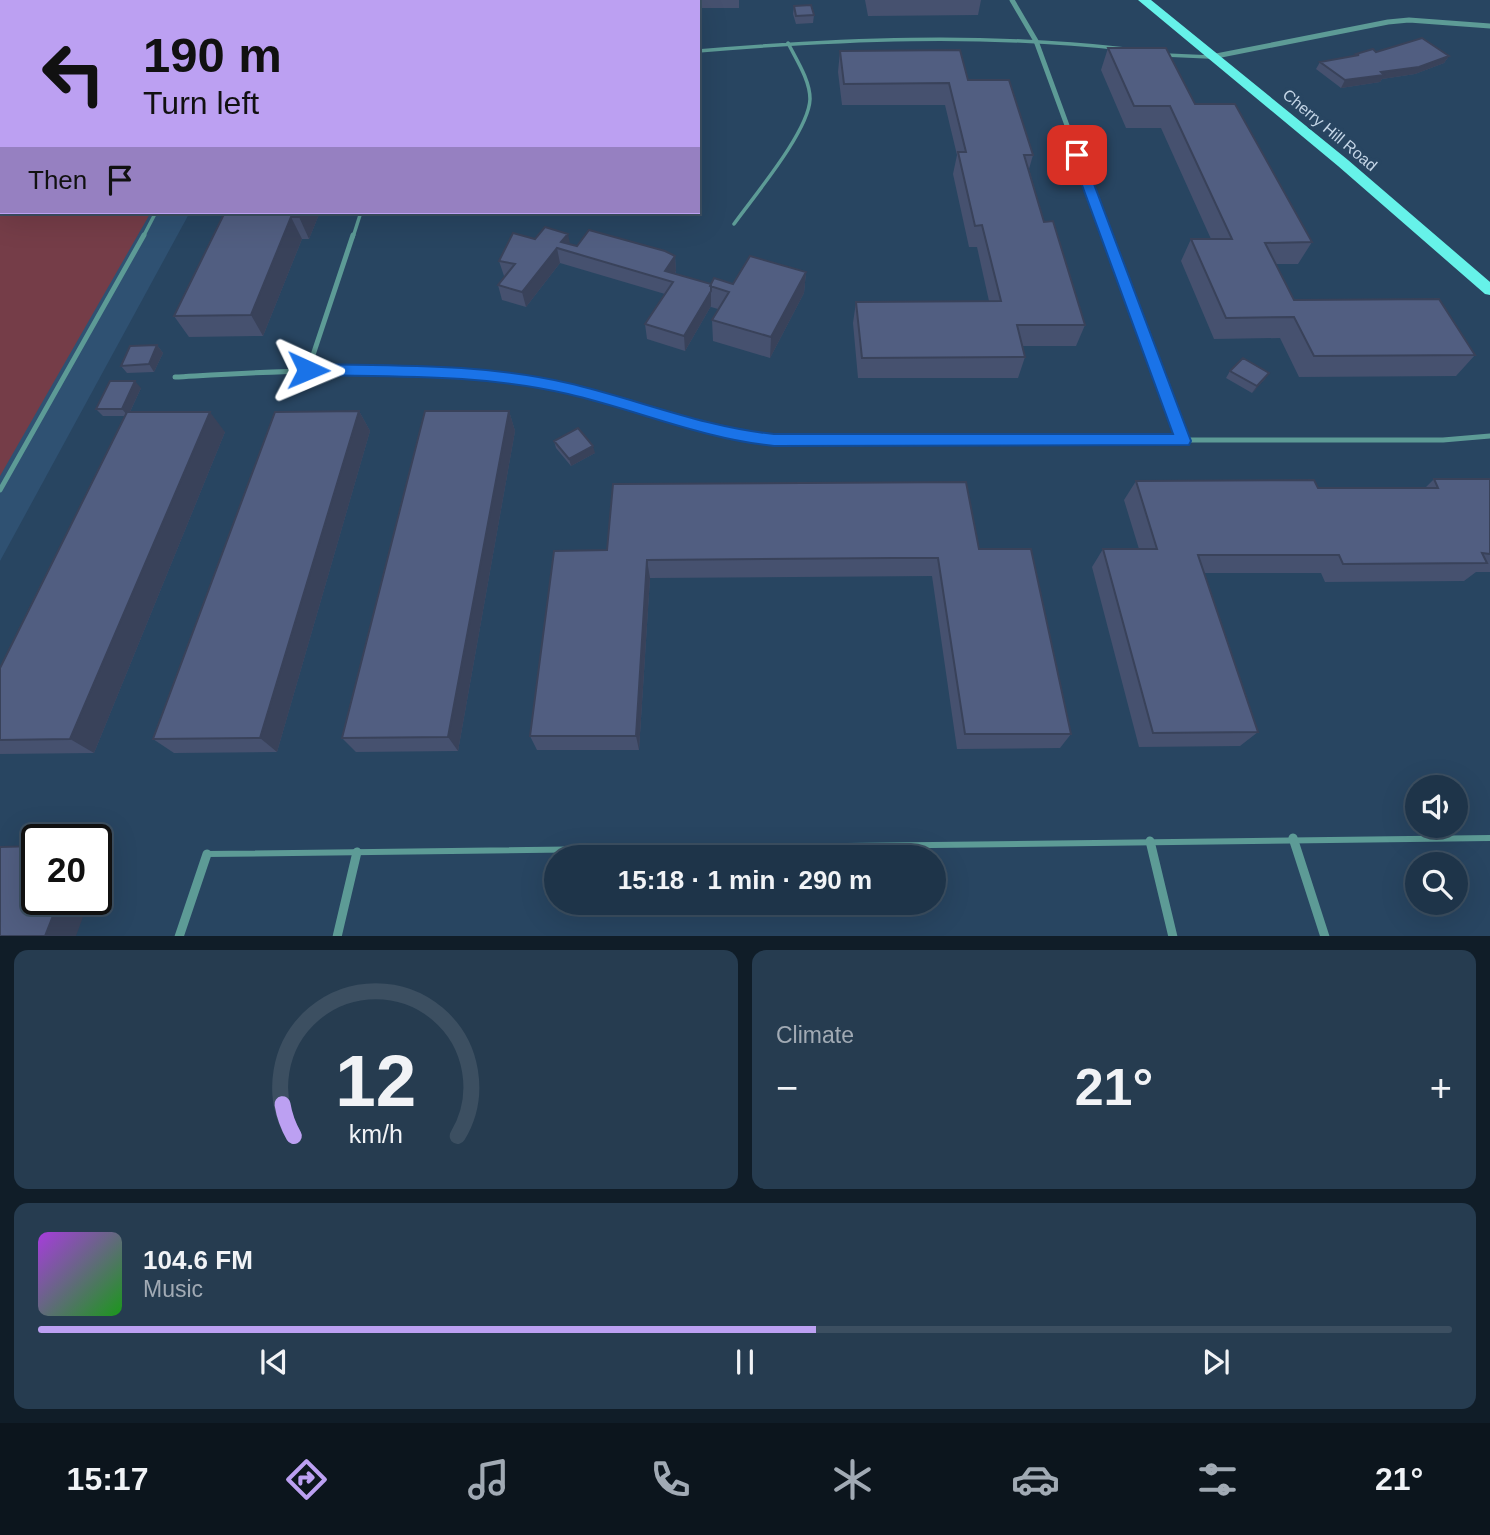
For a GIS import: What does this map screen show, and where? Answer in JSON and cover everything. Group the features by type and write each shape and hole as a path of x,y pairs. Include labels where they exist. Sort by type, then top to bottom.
{"main road":[{"name":"Cherry Hill Road","path":"1144,0 1210,57 1343,163 1490,290"}],"street":[{"path":"1012,0 1036,41 1183,441"},
{"path":"1210,57 1388,22 1409,20 1490,26"},
{"path":"1293,838 1325,936"},
{"path":"1150,841 1173,936"},
{"path":"337,936 357,852"},
{"path":"179,936 207,854"}],"lane":[{"path":"700,51 788,43 996,37 1131,50"},
{"path":"734,223 785,152 808,111 810,99 806,83 788,43"},
{"path":"1155,53 1210,57"},
{"path":"0,490 115,290 155,214"},
{"path":"308,370 360,214"},
{"path":"175,377 308,370 487,374 568,388 740,437 774,440 1443,440 1490,436"},
{"path":"207,854 1293,838 1490,838"}],"shaded area":[{"path":"0,214 189,214 0,561"},
{"path":"0,214 150,214 0,476"}],"building":[{"path":"811,5 814,15 796,16 794,6"},
{"path":"1422,38 1449,56 1419,67 1345,80 1320,62 1359,55 1356,54 1373,49 1376,52"},
{"path":"1108,48 1166,48 1195,104 1235,104 1312,242 1265,243 1294,300 1439,299 1475,355 1314,356 1294,317 1226,318 1191,239 1232,239 1170,106 1134,106"},
{"path":"960,50 968,80 1009,80 1033,155 1024,155 1044,222 1053,221 1085,325 1017,325 1025,357 862,358 856,302 1001,301 982,225 975,226 958,152 966,152 949,83 844,84 840,51"},
{"path":"224,214 300,214 299,217 291,217 251,315 174,316"},
{"path":"545,227 568,234 561,242 577,246 589,230 665,251 675,256 665,271 711,284 711,291 684,336 645,324 673,282 557,248 522,292 498,285 515,264 499,261 513,233 535,239"},
{"path":"750,256 806,272 771,337 712,320 729,292 710,286 714,278 733,284"},
{"path":"157,345 149,364 121,366 130,346"},
{"path":"1243,358 1269,373 1257,386 1230,371"},
{"path":"110,381 135,381 122,409 96,409"},
{"path":"359,411 260,738 153,739 275,412"},
{"path":"425,411 509,411 448,737 342,738"},
{"path":"127,412 210,412 70,739 0,740 0,668"},
{"path":"578,428 593,446 569,459 554,441"},
{"path":"1434,479 1490,479 1490,554 1482,553 1487,563 1343,564 1339,555 1198,555 1258,732 1153,733 1103,549 1157,549 1136,481 1314,480 1318,488 1438,488"},
{"path":"966,482 979,549 1031,549 1071,734 965,734 938,558 892,558 647,560 636,736 530,736 554,551 607,550 613,484"},
{"path":"21,846 21,915 53,915 45,936 0,936 0,847"}],"route":[{"path":"308,370 487,374 568,388 740,437 774,440 1183,441 1077,155"}]}
